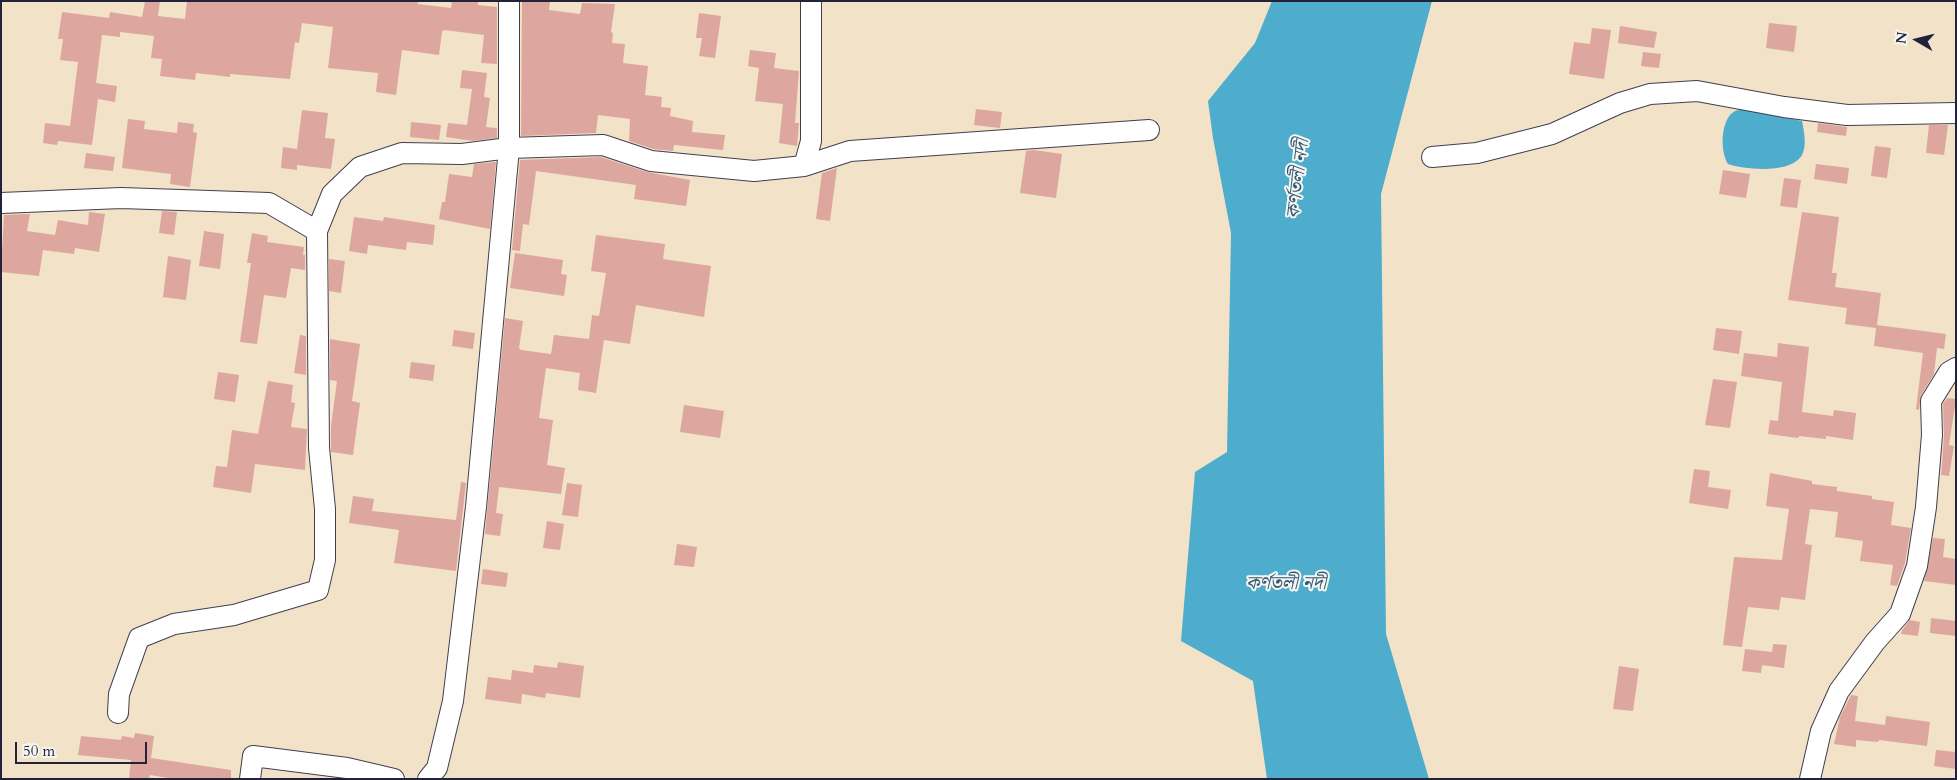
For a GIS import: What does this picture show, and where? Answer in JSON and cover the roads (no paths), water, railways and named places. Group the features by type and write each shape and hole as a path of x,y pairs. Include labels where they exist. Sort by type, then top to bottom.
{"street":[{"path":"428,779 436,768 453,702 477,498 509,148 508,1"},
{"path":"804,166 811,141 811,1"},
{"path":"1432,157 1477,153 1552,134 1620,104 1650,94 1697,91 1784,107 1847,115 1956,113"},
{"path":"118,713 120,694 139,638 174,624 234,615 318,590 325,560 325,509 319,448 317,232 332,194 360,167 402,152 462,154 509,148 603,145 651,161 693,167 754,171 804,166 850,151 1150,130"},
{"path":"1,203 121,198 269,202 317,232"},
{"path":"1810,779 1821,730 1838,691 1900,614 1917,566 1926,507 1932,435 1931,401 1949,372 1956,368"},
{"path":"250,779 254,756 347,768 394,779"}],"water":[{"name":"কর্ণতলী নদী","path":"1272,1 1432,1 1381,194 1386,634 1429,779 1267,779 1253,681 1181,641 1195,472 1227,452 1231,233 1208,101 1255,43"},
{"path":"1747,109 1802,121 1805,138 1802,155 1796,161 1778,168 1756,169 1728,164 1725,159 1723,144 1726,121 1735,111"}]}
